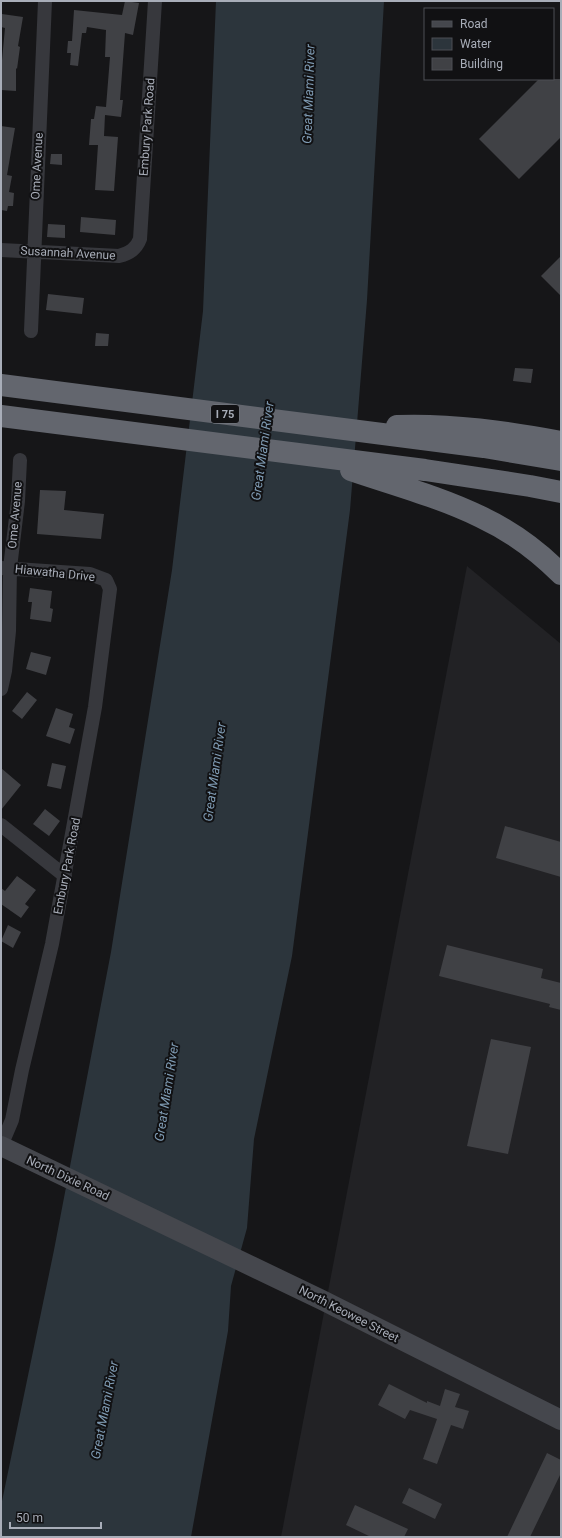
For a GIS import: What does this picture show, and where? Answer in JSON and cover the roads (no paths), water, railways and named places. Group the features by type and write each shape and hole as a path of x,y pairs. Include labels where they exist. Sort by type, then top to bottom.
{"highway":[{"name":"I 75","path":"1,385 339,428 430,433"},
{"path":"1,416 425,470 561,492"},
{"path":"430,433 534,436 561,442"},
{"path":"430,433 484,448 561,460"},
{"path":"306,455 431,496 482,517 514,536 545,558 561,574"}],"main road":[{"name":"North Dixie Road","path":"1,1146 136,1210"},
{"name":"North Keowee Street","path":"136,1210 290,1284 561,1420"}],"street":[{"name":"Ome Avenue","path":"31,330 33,251 45,1"},
{"name":"Embury Park Road","path":"133,250 138,245 140,238 154,1"},
{"name":"Susannah Avenue","path":"1,250 119,256 128,254 133,250"},
{"name":"Ome Avenue","path":"1,690 5,671 9,631 6,568 18,500 20,460"},
{"name":"Hiawatha Drive","path":"6,568 90,574 107,582"},
{"name":"Embury Park Road","path":"1,1146 12,1120 22,1070 52,944 65,876 95,707 110,589 107,582"},
{"path":"1,824 65,876"}],"water":[{"name":"Great Miami River","path":"216,1 384,1 367,300 350,510 292,956 254,1139 247,1228 231,1286 228,1331 191,1537 1,1537 1,1506 54,1250 111,952 172,570 203,311"}]}
